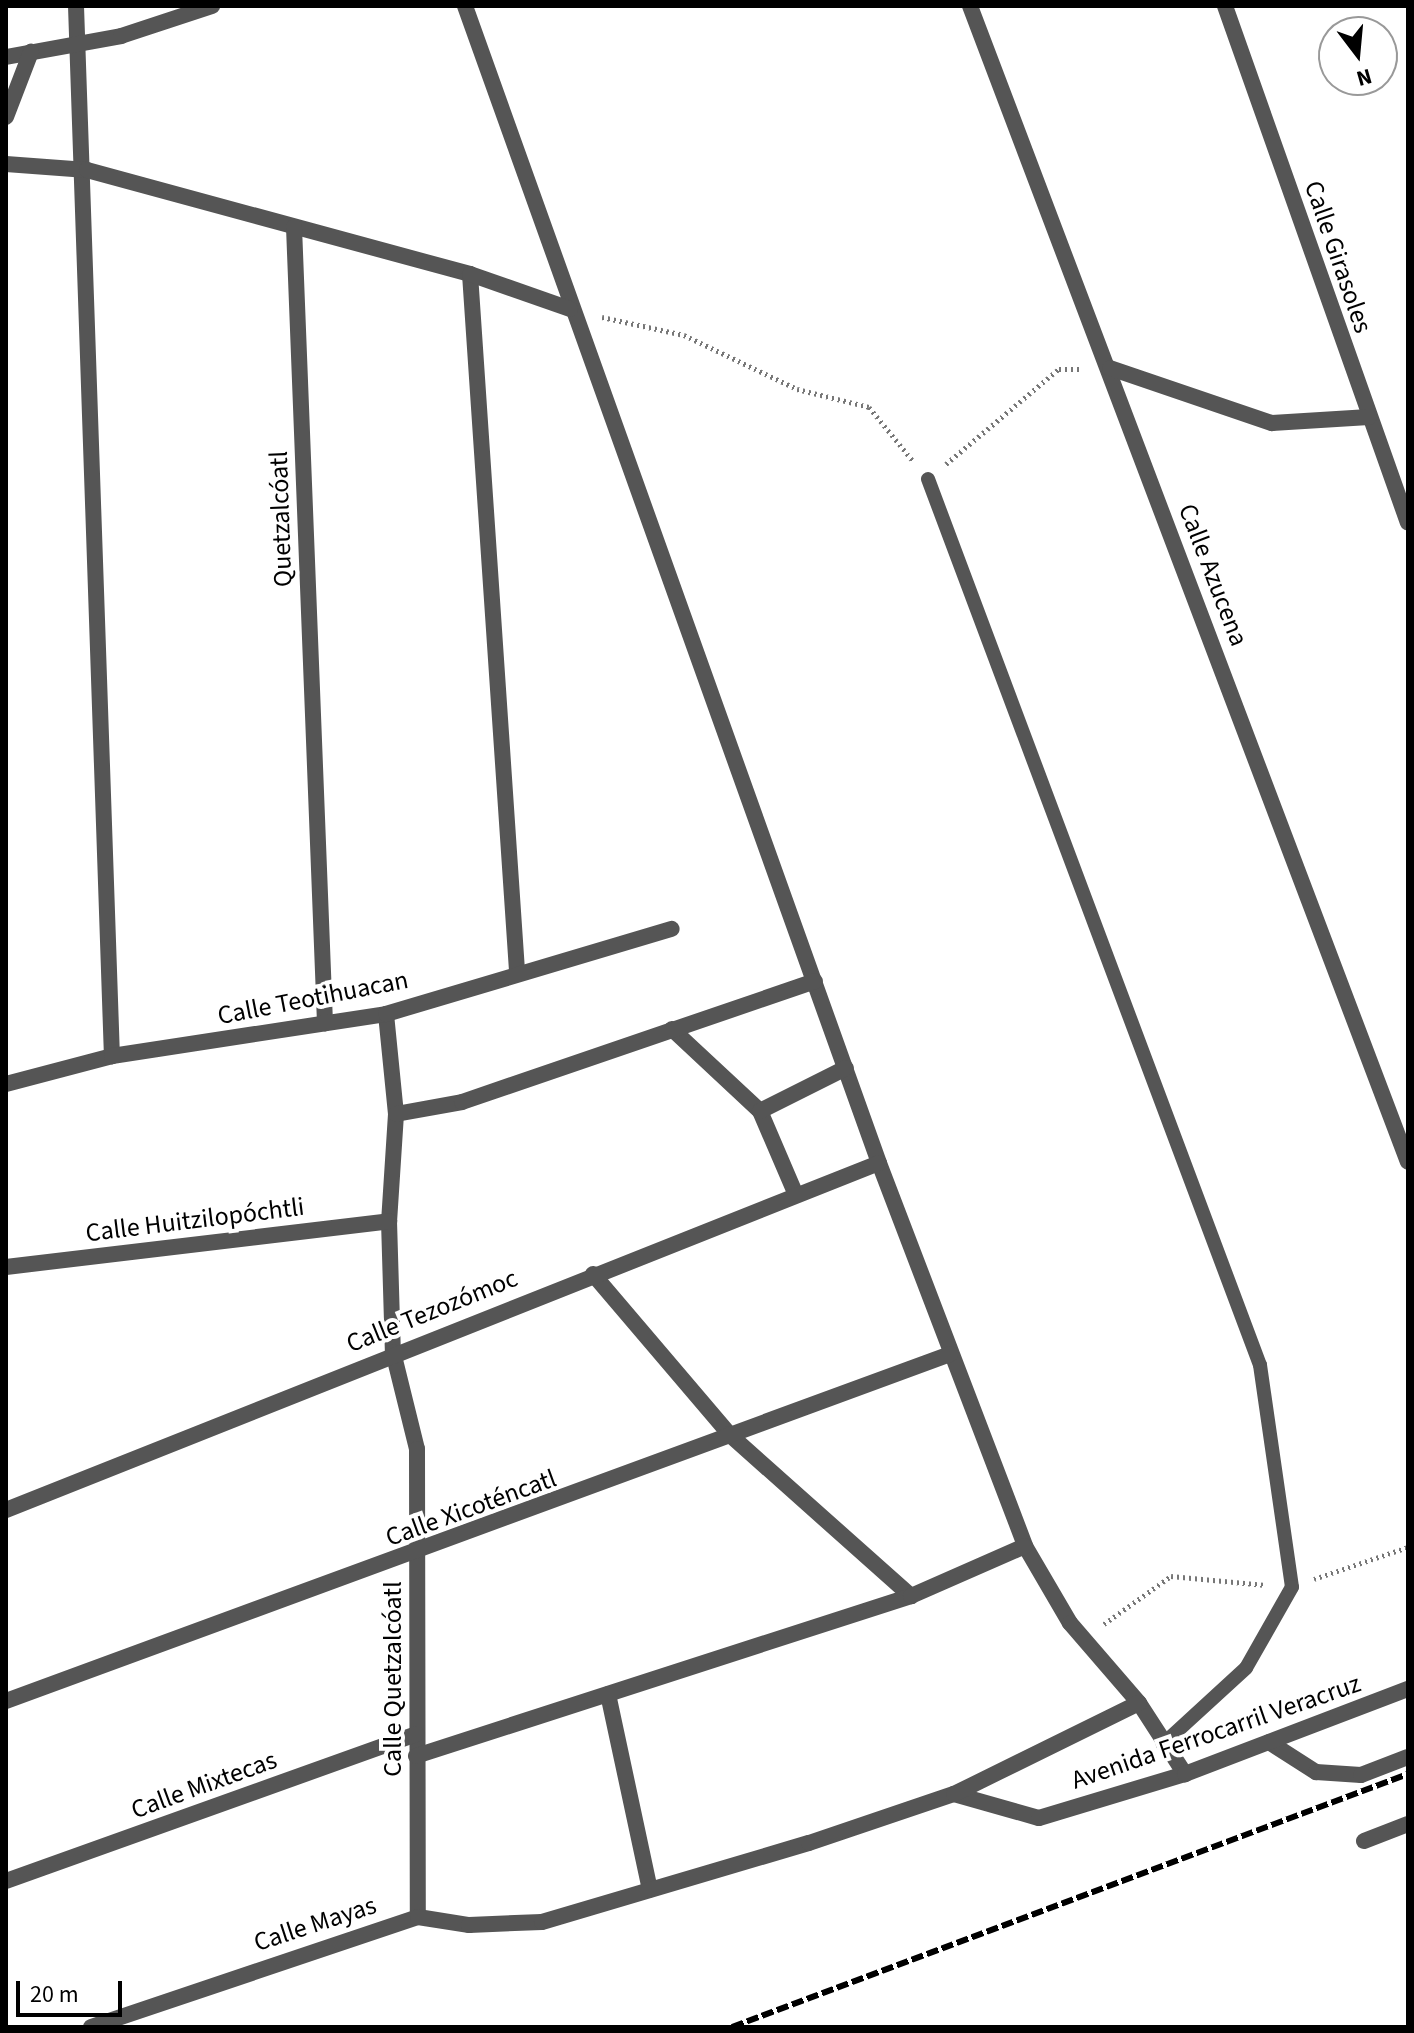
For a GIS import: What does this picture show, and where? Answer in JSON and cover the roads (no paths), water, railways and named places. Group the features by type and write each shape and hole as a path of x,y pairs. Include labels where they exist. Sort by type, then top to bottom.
{"street":[{"path":"76,6 72,42 87,170 112,1056"},
{"path":"6,57 72,42 121,36 212,6"},
{"path":"465,6 570,309 879,1163 1025,1546 1082,1639 1139,1703 1185,1774"},
{"name":"Calle Azucena","path":"970,6 1110,368 1408,1162"},
{"name":"Calle Girasoles","path":"1225,6 1408,523"},
{"path":"6,117 31,52"},
{"path":"6,164 87,170 294,227 378,244 570,309"},
{"name":"Quetzalcóatl","path":"294,227 325,1023"},
{"path":"470,274 517,971"},
{"path":"1110,368 1272,423 1369,417"},
{"name":"Calle Teotihuacan","path":"6,1084 112,1056 386,1014 517,971 672,929"},
{"path":"396,1114 462,1102 815,981"},
{"name":"Calle Quetzalcóatl","path":"386,1014 396,1114 389,1221 393,1352 417,1449 418,1917"},
{"path":"672,1029 760,1111 796,1195"},
{"path":"760,1111 846,1068"},
{"name":"Calle Tezozómoc","path":"6,1510 393,1352 879,1163"},
{"name":"Calle Huitzilopóchtli","path":"6,1267 389,1221"},
{"path":"593,1274 729,1434 911,1596"},
{"name":"Calle Xicoténcatl","path":"6,1701 417,1554 729,1434 950,1354"},
{"path":"416,1756 911,1596 1025,1546"},
{"name":"Avenida Ferrocarril Veracruz","path":"954,1794 1039,1818 1185,1774 1408,1689"},
{"path":"608,1694 650,1890"},
{"path":"418,1917 469,1925 542,1922 650,1890 954,1794 1139,1703"},
{"name":"Calle Mixtecas","path":"6,1881 417,1734"},
{"path":"1269,1742 1316,1772 1361,1775 1408,1757"},
{"path":"1364,1841 1408,1824"},
{"name":"Calle Mayas","path":"91,2027 418,1917"}],"lane":[{"path":"928,479 1260,1365 1292,1587 1246,1668 1163,1744"}],"railway":[{"path":"732,2027 1408,1774"}]}
